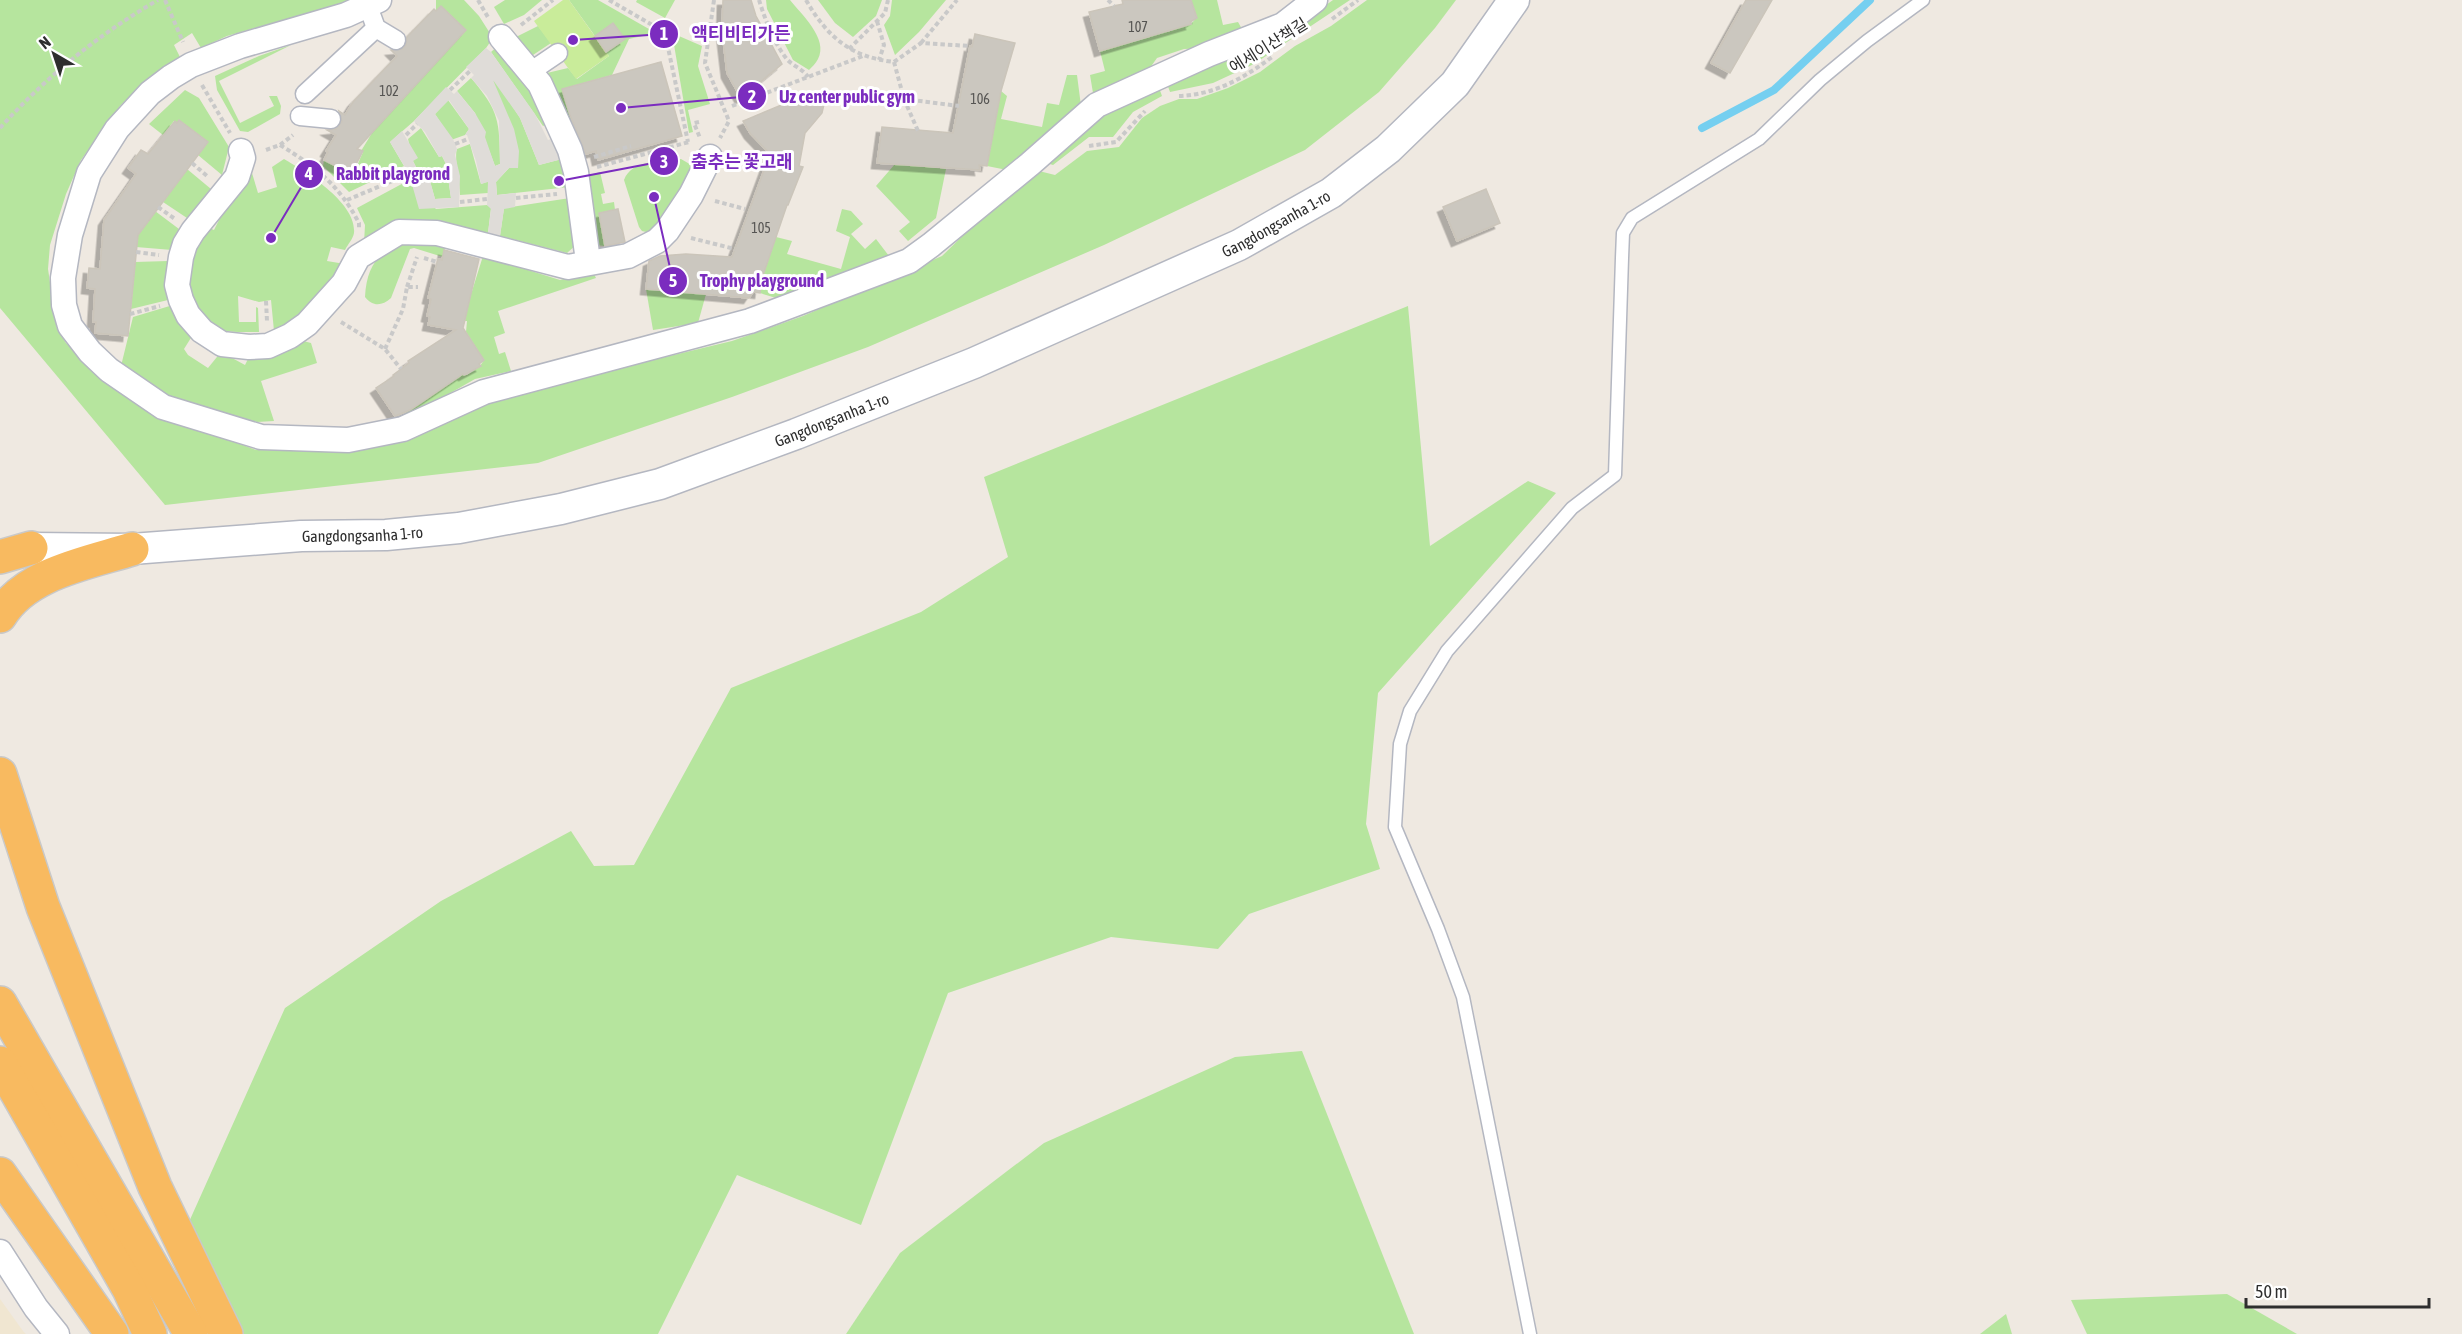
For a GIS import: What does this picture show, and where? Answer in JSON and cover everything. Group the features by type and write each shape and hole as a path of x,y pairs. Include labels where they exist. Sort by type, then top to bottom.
{"highway":[{"path":"0,557 15,548"},
{"path":"0,616 22,591 51,575 132,549"},
{"path":"0,774 43,907 154,1187 226,1334"},
{"path":"0,1003 191,1334"},
{"path":"0,1063 129,1289 150,1334"},
{"path":"0,1174 112,1334"}],"street":[{"path":"374,12 346,15 240,46 191,65 171,76 150,93 117,129 89,173 70,235 63,278 64,305 70,326 90,352 109,370 163,407 215,421 261,437 348,440 403,429 484,392 750,321 909,261 1021,171 1097,105 1209,54 1283,25 1315,0"},
{"name":"Gangdongsanha 1-ro","path":"15,548 132,549 301,536 386,535 459,528 561,510 660,484 963,368 1239,245 1331,193 1388,149 1455,84 1514,0"},
{"path":"374,12 396,40"},
{"path":"305,94 374,12"},
{"path":"501,37 540,84 570,150 581,166 588,261"},
{"path":"530,72 558,53"},
{"path":"300,116 331,119"},
{"path":"241,151 243,158 237,177 185,244 177,285 188,315 202,331 222,344 249,347 268,346 290,336 307,324 344,283 358,257 399,232 437,233 568,267 588,261 628,256 657,241 667,231 691,195 710,157"},
{"path":"0,1252 36,1308 57,1334"}],"lane":[{"path":"1530,1334 1463,997 1438,929 1395,827 1401,744 1410,711 1447,651 1572,508 1615,475 1623,233 1632,218 1759,139 1820,80 1867,41 1923,0"}],"path":[{"path":"0,128 76,55 114,26 158,0"},
{"path":"165,0 186,48"},
{"path":"501,37 529,20 553,0"},
{"path":"609,0 661,30 666,39 688,142 710,157 729,122 705,63 714,0"},
{"path":"759,0 765,21 787,60 803,70 808,77"},
{"path":"806,0 837,39 849,49 863,56 894,62 921,43 957,0"},
{"path":"849,49 885,13 888,0"},
{"path":"1108,0 1114,6"},
{"name":"에세이산책길","path":"1330,21 1358,0"},
{"path":"877,21 884,45 879,60"},
{"path":"921,43 970,46"},
{"path":"732,106 863,56"},
{"name":"에세이산책길","path":"1177,96 1197,95 1228,85 1274,56"},
{"path":"894,62 904,99 918,131"},
{"path":"450,90 470,71"},
{"path":"199,79 241,151 258,153 280,145 294,133 300,116"},
{"path":"904,99 958,106"},
{"path":"1082,151 1089,146 1116,142 1141,114 1150,108"},
{"path":"405,135 417,124"},
{"path":"455,144 468,139"},
{"path":"581,166 688,142"},
{"path":"280,145 310,163 332,182 347,200 359,223 358,257"},
{"path":"581,166 631,146"},
{"path":"347,200 409,174"},
{"path":"516,198 556,194"},
{"path":"691,195 745,209"},
{"path":"460,202 487,199"},
{"path":"667,231 735,249"},
{"path":"385,349 403,309 416,256 437,262"},
{"path":"407,286 418,287"},
{"path":"320,309 385,349 402,369"}],"shaded area":[{"path":"486,48 535,114 548,140 558,137 562,159 539,165 520,118 493,80 514,129 519,151 518,168 509,168 496,182 497,195 516,193 515,207 504,209 500,236 488,233 491,209 487,205 488,182 481,184 476,161 467,135 465,135 469,129 449,100 435,114 453,139 457,149 455,155 460,176 459,207 419,209 409,174 390,142 402,131 418,158 413,161 422,179 429,177 435,199 451,198 446,164 442,156 439,157 425,132 414,121 446,87 454,94 457,91 475,113 486,132 485,137 495,166 500,164 499,121 487,96 471,78 474,75 466,67"},
{"path":"0,1299 23,1331 26,1334 0,1334"}],"green space":[{"path":"0,0 353,0 227,36 201,48 192,33 174,45 180,57 146,80 120,106 81,160 66,194 50,245 48,269 57,329 66,343 114,386 146,408 256,450 334,451 405,442 495,398 732,341 803,316 942,256 1031,169 1055,175 1087,151 1119,147 1142,118 1160,106 1179,99 1197,99 1228,88 1260,72 1295,46 1331,26 1367,0 1456,0 1435,28 1379,92 1305,150 1104,245 868,347 732,397 538,463 165,505 0,308"},
{"path":"436,0 464,0 479,16 493,38 486,48 414,121 390,142 404,166 349,192 323,166 324,160 353,175 363,152 361,151 372,133 465,30 442,7 436,11"},
{"path":"505,0 542,0 524,15 504,24 494,7"},
{"path":"563,0 569,0 609,56 576,79 534,21"},
{"path":"569,0 598,0 656,33 629,39 612,75 562,89 577,141 541,77 547,73 568,68 577,79 609,56 606,52 624,39 613,23 595,36"},
{"path":"637,0 675,0 665,18 636,2"},
{"path":"766,0 790,0 817,35 820,51 817,60 809,70 793,60 767,9"},
{"path":"818,0 882,0 876,16 853,37 835,23"},
{"path":"892,0 946,0 919,32 895,55 884,25 890,16"},
{"path":"1191,0 1217,0 1223,25 1238,22 1242,29 1214,48 1184,49 1157,58 1147,72 1129,77 1108,93 1093,93 1090,75 1105,71 1100,51 1150,37 1150,34 1165,29 1167,32 1191,24 1197,17"},
{"path":"1333,0 1350,0 1254,64 1213,83 1170,92 1166,81 1269,46"},
{"path":"538,26 551,43 527,59 512,39"},
{"path":"672,33 702,46 698,66 710,104 688,110 693,132 689,133"},
{"path":"291,45 219,81 240,123 274,106 269,96 277,96 281,106 280,114 248,132 240,131 217,90 215,76 259,56"},
{"path":"502,45 550,123 543,126 491,52"},
{"path":"1067,75 1077,75 1081,106 1007,170 987,166 1001,91 1007,96 1001,119 1042,127 1047,103 1059,105"},
{"path":"471,78 488,100 496,118 500,164 495,166 475,113 457,91"},
{"path":"495,79 520,118 539,165 562,159 569,187 497,195 496,182 509,168 493,81"},
{"path":"1157,82 1162,96 1133,112 1113,137 1089,137 1053,165 1040,161 1100,108"},
{"path":"185,90 199,98 229,147 222,175 198,155 208,142 179,121 177,123 174,121 163,135 149,124"},
{"path":"448,100 469,129 465,135 451,140 435,114"},
{"path":"421,128 446,164 451,198 435,199 429,178 422,179 413,161 408,139"},
{"path":"470,144 481,184 489,181 488,193 460,195 457,149"},
{"path":"284,159 317,180 339,200 347,211 353,222 353,237 345,250 331,247 327,261 345,264 305,310 274,331 271,300 259,302 238,296 239,322 256,322 256,307 258,308 259,332 216,329 207,323 195,307 190,295 188,272 195,249 207,227 214,230 222,214 252,173 258,193 277,187 272,167"},
{"path":"681,159 693,166 672,215 650,233 642,231 624,180 633,168 640,165"},
{"path":"895,164 946,169 936,218 908,241 899,231 910,222 876,186"},
{"path":"187,169 211,189 187,218 163,202"},
{"path":"600,172 605,193 601,194 603,204 614,202 615,210 599,214 605,246 595,245 587,176"},
{"path":"411,179 415,189 436,209 487,205 491,208 488,233 439,222 406,220 376,231 364,243 365,225 357,208"},
{"path":"570,198 576,245 567,253 500,236 504,208"},
{"path":"842,209 851,211 863,224 851,234 865,249 876,239 889,256 776,298 760,293 763,267 776,237 792,241 787,254 841,269 850,237 836,231"},
{"path":"155,211 179,229 174,238 172,250 136,247 138,235"},
{"path":"422,241 445,248 443,257 414,248 410,249 391,298 378,304 368,300 365,297 367,284 374,263 389,250"},
{"path":"483,256 560,280 593,272 596,278 498,311 505,333 494,337 499,354 505,352 511,371 475,379 417,412 397,419 463,374 467,375 480,366 484,360 466,332 467,321 465,321 469,291 472,291"},
{"path":"168,261 168,300 131,309 135,262"},
{"path":"646,289 706,294 698,323 653,330"},
{"path":"173,305 194,333 184,349 188,355 208,368 221,352 245,365 249,357 256,353 274,357 281,346 293,340 311,343 317,363 261,381 274,421 257,422 165,395 121,366 133,317"},
{"path":"1408,306 1430,546 1528,481 1556,493 1378,693 1366,824 1380,869 1249,914 1218,949 1111,937 948,993 861,1225 737,1175 658,1334 235,1334 184,1233 285,1008 441,901 571,831 594,866 634,865 731,688 921,612 1008,557 984,477"},
{"path":"1302,1051 1414,1334 846,1334 900,1253 1044,1143 1235,1057"},
{"path":"2227,1294 2297,1334 2087,1334 2071,1300"},
{"path":"2006,1314 2012,1334 1980,1334"}],"building":[{"path":"723,0 751,0 756,16 782,64 741,98 727,73 722,31"},
{"path":"1122,0 1191,0 1197,18 1190,22 1191,24 1100,51 1089,12 1123,4"},
{"path":"1746,0 1772,0 1730,73 1711,63"},
{"path":"441,6 466,30 357,149 363,151 351,174 324,160 328,152 326,151 336,135 327,130 336,129 342,121 339,111 345,115 353,102 397,56 391,50 402,49 406,45 407,37 434,9 436,11"},
{"path":"613,23 625,39 606,52 595,36"},
{"path":"975,34 1015,43 1001,91 987,166 979,165 980,170 877,163 882,127 953,133 970,46 972,47"},
{"path":"661,62 682,136 598,160 596,151 586,154 562,89"},
{"path":"803,96 814,96 825,100 822,113 805,133 799,166 803,167 787,205 762,278 760,293 753,292 749,298 646,289 649,261 660,256 686,254 732,257 770,154 750,133 743,121"},
{"path":"179,120 208,142 138,235 128,336 95,333 96,322 93,322 95,289 87,288 89,268 100,269 104,220 136,174 128,168 141,150 148,154 175,121 177,123"},
{"path":"1486,189 1500,223 1457,241 1443,207"},
{"path":"618,209 625,242 605,246 599,213"},
{"path":"444,250 479,259 463,328 484,360 479,364 481,366 463,374 410,410 395,416 376,388 394,376 409,363 408,361 456,330 428,325 430,317 427,316 431,299 428,298 438,259 442,260"}],"waterway":[{"path":"1702,128 1774,90 1870,0"}],"place":[{"name":"액티비티가든","path":"573,40"},
{"name":"Uz center public gym","path":"621,108"},
{"name":"춤추는 꽃고래","path":"559,181"},
{"name":"Trophy playground","path":"654,197"},
{"name":"Rabbit playgrond","path":"271,238"}]}
